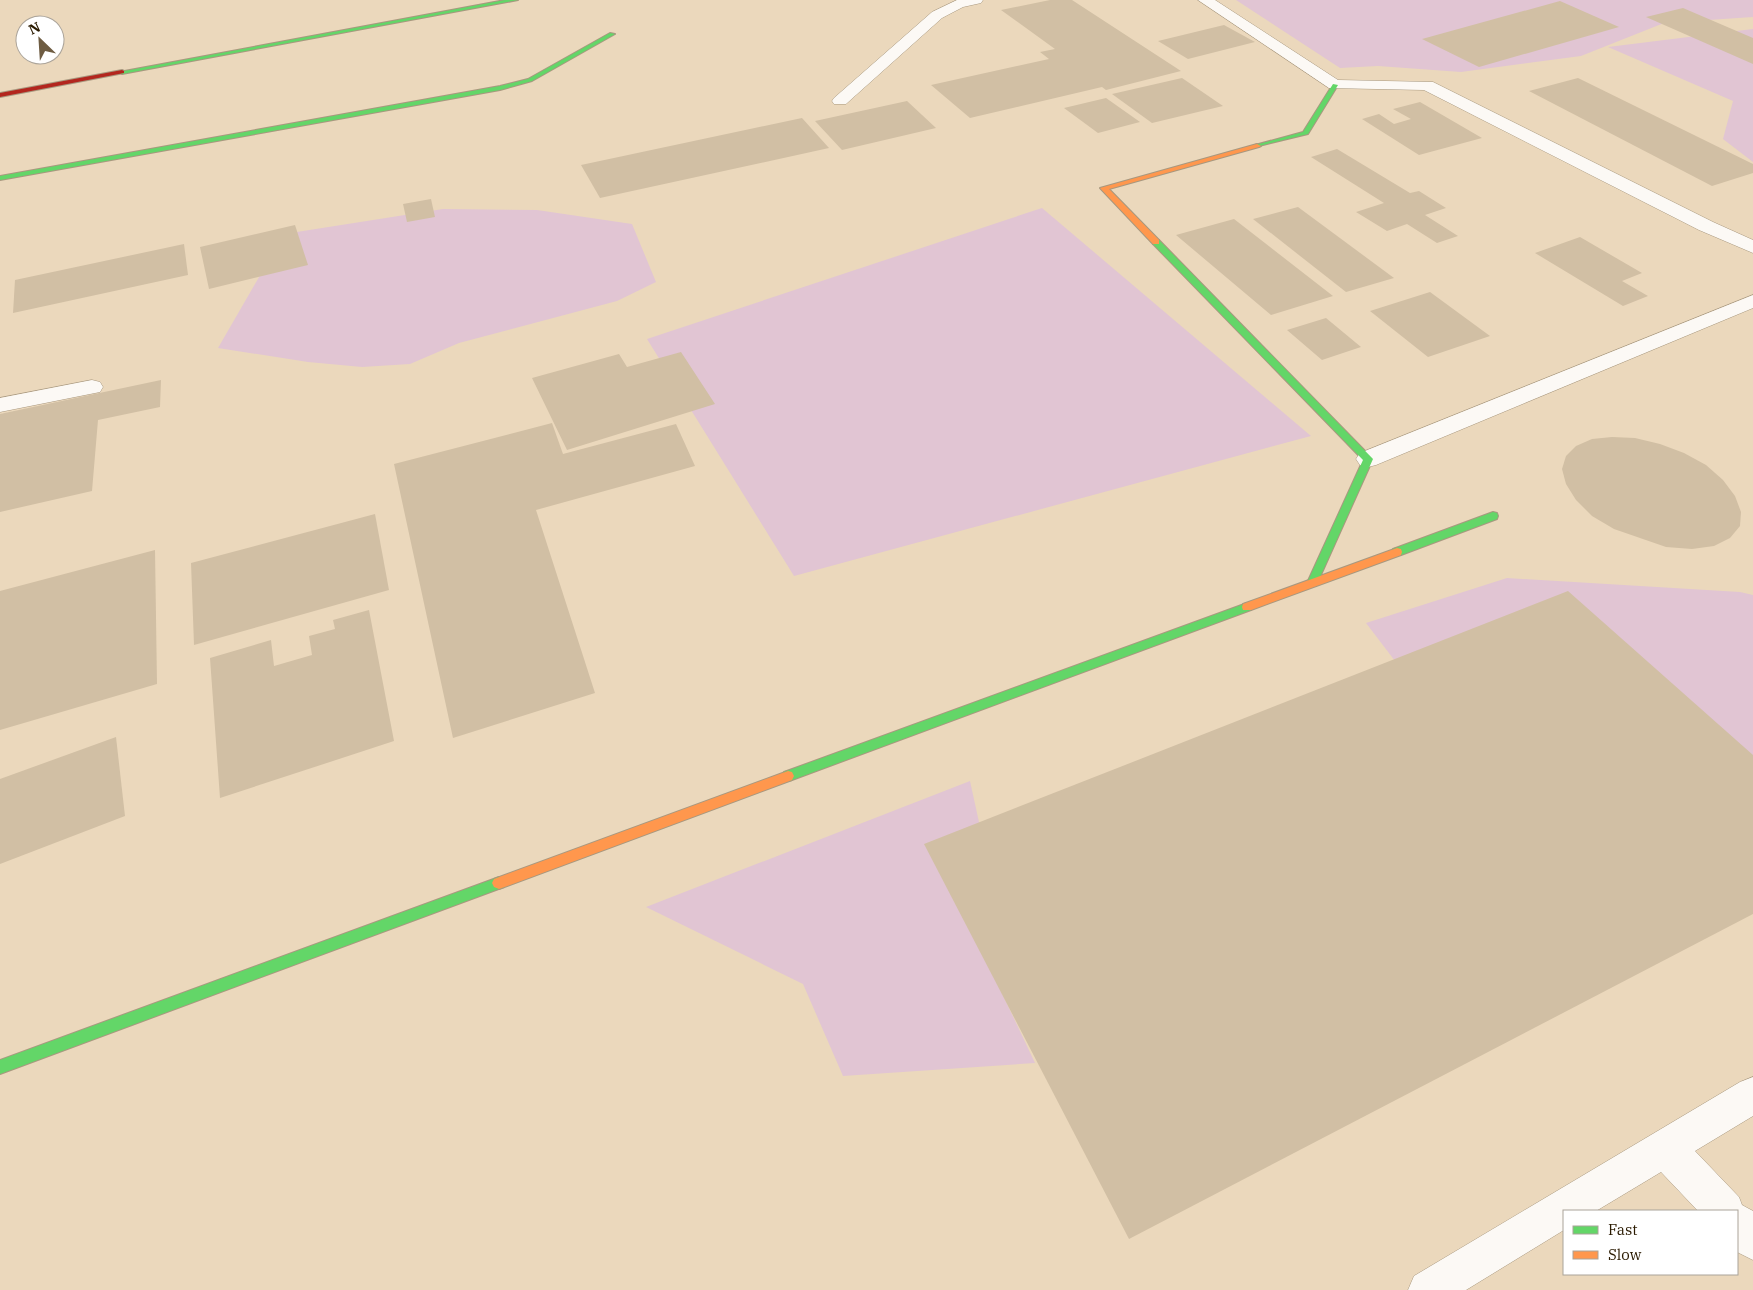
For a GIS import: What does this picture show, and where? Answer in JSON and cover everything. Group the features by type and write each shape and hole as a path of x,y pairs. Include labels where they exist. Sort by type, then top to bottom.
{"street":[{"path":"0,95 515,0"},
{"path":"840,101 937,15 958,4 976,0"},
{"path":"1205,0 1335,85 1427,85 1706,226 1753,247"},
{"path":"0,178 500,88 530,80 612,34"},
{"path":"1335,85 1306,133 1104,188 1368,459"},
{"path":"1312,583 1368,459 1753,301"},
{"path":"0,405 92,387"},
{"path":"0,1068 1493,516"},
{"path":"1428,1290 1753,1095"},
{"path":"1665,1148 1724,1210"},
{"path":"1738,1224 1753,1240"}],"shaded area":[{"path":"1236,0 1753,0 1753,17 1664,23 1581,56 1461,72 1378,66 1340,68"},
{"path":"1753,29 1753,162 1723,139 1733,101 1608,47"},
{"path":"1042,208 1311,436 794,576 647,339"},
{"path":"443,209 537,210 632,224 656,282 617,301 459,343 410,364 362,367 308,362 218,348 284,234"},
{"path":"1507,578 1740,592 1753,595 1753,791 1511,813 1366,623"},
{"path":"970,781 984,845 991,970 1035,1063 843,1076 803,984 646,907"}],"building":[{"path":"1050,0 1072,0 1181,71 1106,90 1102,87 970,118 931,85 1049,59 1040,52 1055,49 1001,10"},
{"path":"1560,1 1619,27 1479,67 1422,39"},
{"path":"1683,8 1753,38 1753,64 1646,17"},
{"path":"1224,25 1255,42 1188,59 1158,41"},
{"path":"1182,78 1223,106 1152,123 1112,94"},
{"path":"1578,78 1753,164 1753,173 1712,186 1529,91"},
{"path":"1106,98 1140,122 1098,133 1064,108"},
{"path":"907,101 936,128 842,150 815,121"},
{"path":"1420,102 1482,138 1419,155 1362,119 1379,114 1394,124 1411,119 1393,109"},
{"path":"802,118 829,148 600,198 581,165"},
{"path":"1337,149 1410,193 1419,191 1446,208 1425,215 1458,236 1437,243 1407,224 1387,231 1356,212 1384,203 1311,157"},
{"path":"431,199 435,217 407,222 403,204"},
{"path":"1298,207 1394,278 1346,292 1253,219"},
{"path":"1234,219 1333,296 1271,315 1176,235"},
{"path":"295,225 308,265 209,289 200,247"},
{"path":"1580,237 1642,273 1622,281 1648,296 1623,306 1535,253"},
{"path":"184,244 188,275 13,313 15,280"},
{"path":"1430,292 1490,336 1428,357 1370,311"},
{"path":"1326,318 1361,347 1322,360 1287,330"},
{"path":"681,352 715,404 567,450 532,378 619,354 627,367"},
{"path":"161,380 160,407 98,420 92,491 0,512 0,414"},
{"path":"552,423 563,454 676,424 695,466 536,510 595,693 453,738 394,464"},
{"path":"1612,437 1635,438 1660,444 1684,453 1706,465 1723,480 1735,496 1741,512 1740,526 1730,538 1714,546 1692,549 1666,547 1614,529 1592,516 1576,500 1566,484 1562,469 1566,456 1576,446 1592,439"},
{"path":"375,514 389,590 194,645 191,563"},
{"path":"155,550 157,684 0,730 0,591"},
{"path":"1568,591 1753,755 1753,914 1129,1239 924,844"},
{"path":"369,610 394,741 220,798 210,658 271,640 274,666 312,655 309,636 335,629 333,620"},
{"path":"116,737 125,816 0,864 0,779"}],"traffic: fast":[{"path":"122,72 515,0"},
{"path":"0,178 500,88 530,80 612,34"},
{"path":"1257,146 1306,133 1335,85"},
{"path":"1156,242 1368,459 1312,583"},
{"path":"1397,552 1493,516"},
{"path":"788,776 1247,607"},
{"path":"0,1067 499,883"}],"traffic: slow":[{"path":"1156,242 1104,188 1257,146"},
{"path":"1247,607 1397,552"},
{"path":"499,883 788,776"}],"traffic: jam":[{"path":"0,95 122,72"}]}
